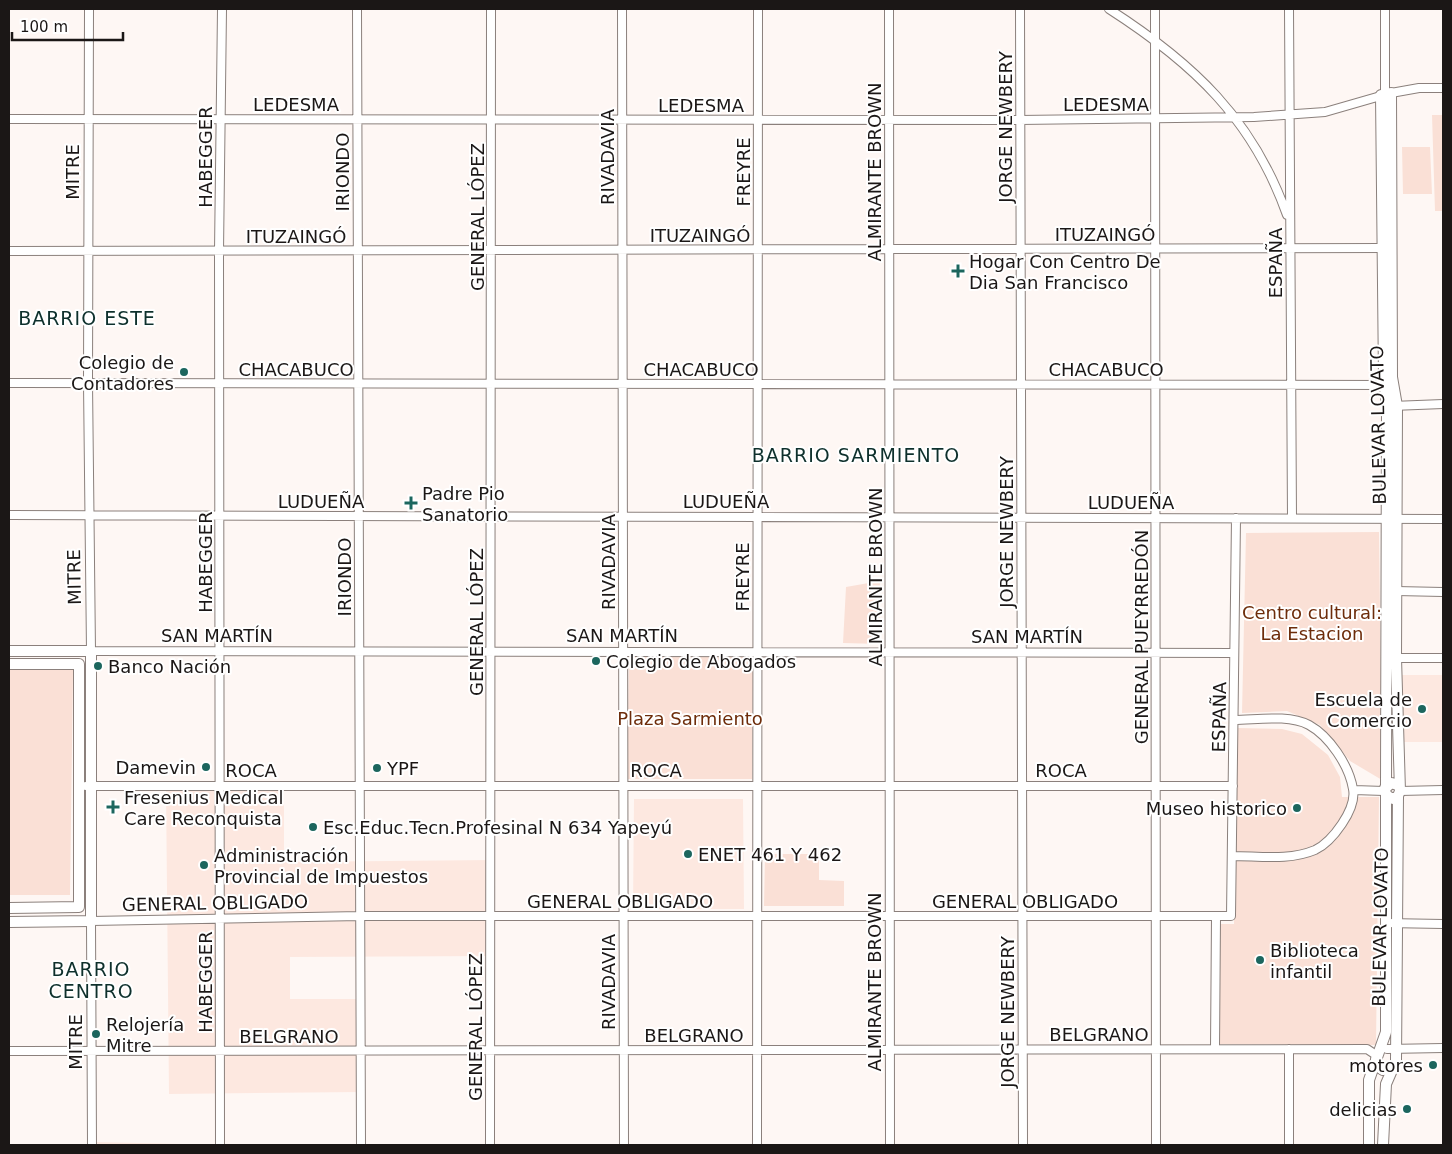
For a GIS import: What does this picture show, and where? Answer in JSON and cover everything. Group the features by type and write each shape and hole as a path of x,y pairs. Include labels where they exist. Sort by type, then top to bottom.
{"main road":[{"name":"BULEVAR LOVATO","path":"1383,1145 1392,923 1385,791 1390,658 1392,406 1389,385 1386,94"},
{"name":"BULEVAR LOVATO","path":"1369,1145 1368,1088 1386,1056 1399,791 1390,658 1396,591 1391,520"},
{"name":"SAN MARTÍN","path":"9,651 91,651"},
{"name":"MITRE","path":"91,651 91,921"},
{"path":"9,664 79,664 79,907 9,908"},
{"path":"1385,791 1392,783 1399,791"},
{"name":"GENERAL OBLIGADO","path":"9,922 91,921"}],"street":[{"name":"MITRE","path":"90,9 88,384 91,651"},
{"name":"HABEGGER","path":"220,1145 220,119 222,9"},
{"name":"IRIONDO","path":"357,9 360,1145"},
{"name":"GENERAL LÓPEZ","path":"490,1145 491,9"},
{"name":"RIVADAVIA","path":"622,9 624,1145"},
{"name":"FREYRE","path":"757,1145 758,9"},
{"name":"ALMIRANTE BROWN","path":"889,9 890,1145"},
{"name":"JORGE NEWBERY","path":"1020,9 1023,1145"},
{"path":"1109,9 1155,39 1186,64 1235,117 1266,163 1290,222"},
{"name":"GENERAL PUEYRREDÓN","path":"1154,9 1156,249 1156,1145"},
{"name":"ESPAÑA","path":"1289,9 1292,518"},
{"path":"1385,9 1386,94"},
{"name":"LEDESMA","path":"9,119 1155,119 1289,116 1325,112 1386,94 1418,88 1443,88"},
{"name":"ITUZAINGÓ","path":"9,251 357,252 1387,248"},
{"name":"CHACABUCO","path":"9,384 1389,385"},
{"path":"1392,406 1443,404"},
{"name":"LUDUEÑA","path":"9,515 1443,519"},
{"name":"ESPAÑA","path":"1231,916 1236,518"},
{"path":"1396,591 1443,592"},
{"name":"SAN MARTÍN","path":"91,651 1234,653"},
{"path":"1390,658 1443,658"},
{"path":"1232,856 1288,857 1315,850 1339,829 1348,814 1354,790 1346,768 1330,742 1308,724 1292,720 1234,720"},
{"name":"ROCA","path":"79,786 1233,786"},
{"path":"1354,790 1385,791"},
{"path":"1399,791 1443,790"},
{"name":"GENERAL OBLIGADO","path":"91,921 360,916 1156,918 1231,916"},
{"path":"1215,1049 1216,917"},
{"name":"MITRE","path":"91,921 92,1145"},
{"path":"1392,923 1443,924"},
{"name":"BELGRANO","path":"9,1051 1367,1049 1386,1056 1443,1048"},
{"path":"1289,1049 1289,1145"}],"shaded area":[{"name":"Escuela de Comercio","path":"1400,675 1443,675 1443,742 1400,742"},
{"path":"166,788 284,788 284,862 493,860 494,956 290,957 290,999 360,999 360,1092 169,1094"},
{"name":"ENET 461 Y 462","path":"634,799 743,799 744,909 633,909"},
{"path":"92,1142 229,1145 92,1145"}],"green space":[{"path":"1432,115 1443,115 1443,211 1435,211"},
{"path":"1402,147 1430,147 1432,194 1403,194"},
{"name":"Centro cultural: La Estacion","path":"1379,532 1382,780 1350,761 1320,725 1287,711 1242,713 1246,533"},
{"path":"880,581 879,644 843,643 846,587"},
{"name":"Plaza Sarmiento","path":"629,657 753,657 752,779 627,779"},
{"path":"9,670 73,670 70,895 9,895"},
{"path":"1238,728 1282,729 1302,734 1328,755 1340,777 1342,797 1379,797 1376,1045 1218,1044 1219,924 1234,924"},
{"path":"765,854 819,854 819,880 844,881 844,906 764,906"}],"place":[{"name":"Hogar Con Centro De Dia San Francisco","path":"958,271"},
{"name":"Colegio de Contadores","path":"184,372"},
{"name":"Padre Pio Sanatorio","path":"411,503"},
{"name":"Colegio de Abogados","path":"596,661"},
{"name":"Banco Nación","path":"98,666"},
{"name":"Escuela de Comercio","path":"1422,709"},
{"name":"Damevin","path":"206,767"},
{"name":"YPF","path":"377,768"},
{"name":"Fresenius Medical Care Reconquista","path":"113,807"},
{"name":"Museo historico","path":"1297,808"},
{"name":"Esc.Educ.Tecn.Profesinal N 634 Yapeyú","path":"313,827"},
{"name":"ENET 461 Y 462","path":"688,854"},
{"name":"Administración Provincial de Impuestos","path":"204,865"},
{"name":"Biblioteca infantil","path":"1260,960"},
{"name":"Relojería Mitre","path":"96,1034"},
{"name":"motores","path":"1433,1065"},
{"name":"delicias","path":"1407,1109"}],"district":[{"name":"BARRIO ESTE","path":"87,318"},
{"name":"BARRIO SARMIENTO","path":"856,455"},
{"name":"BARRIO CENTRO","path":"91,980"}]}
